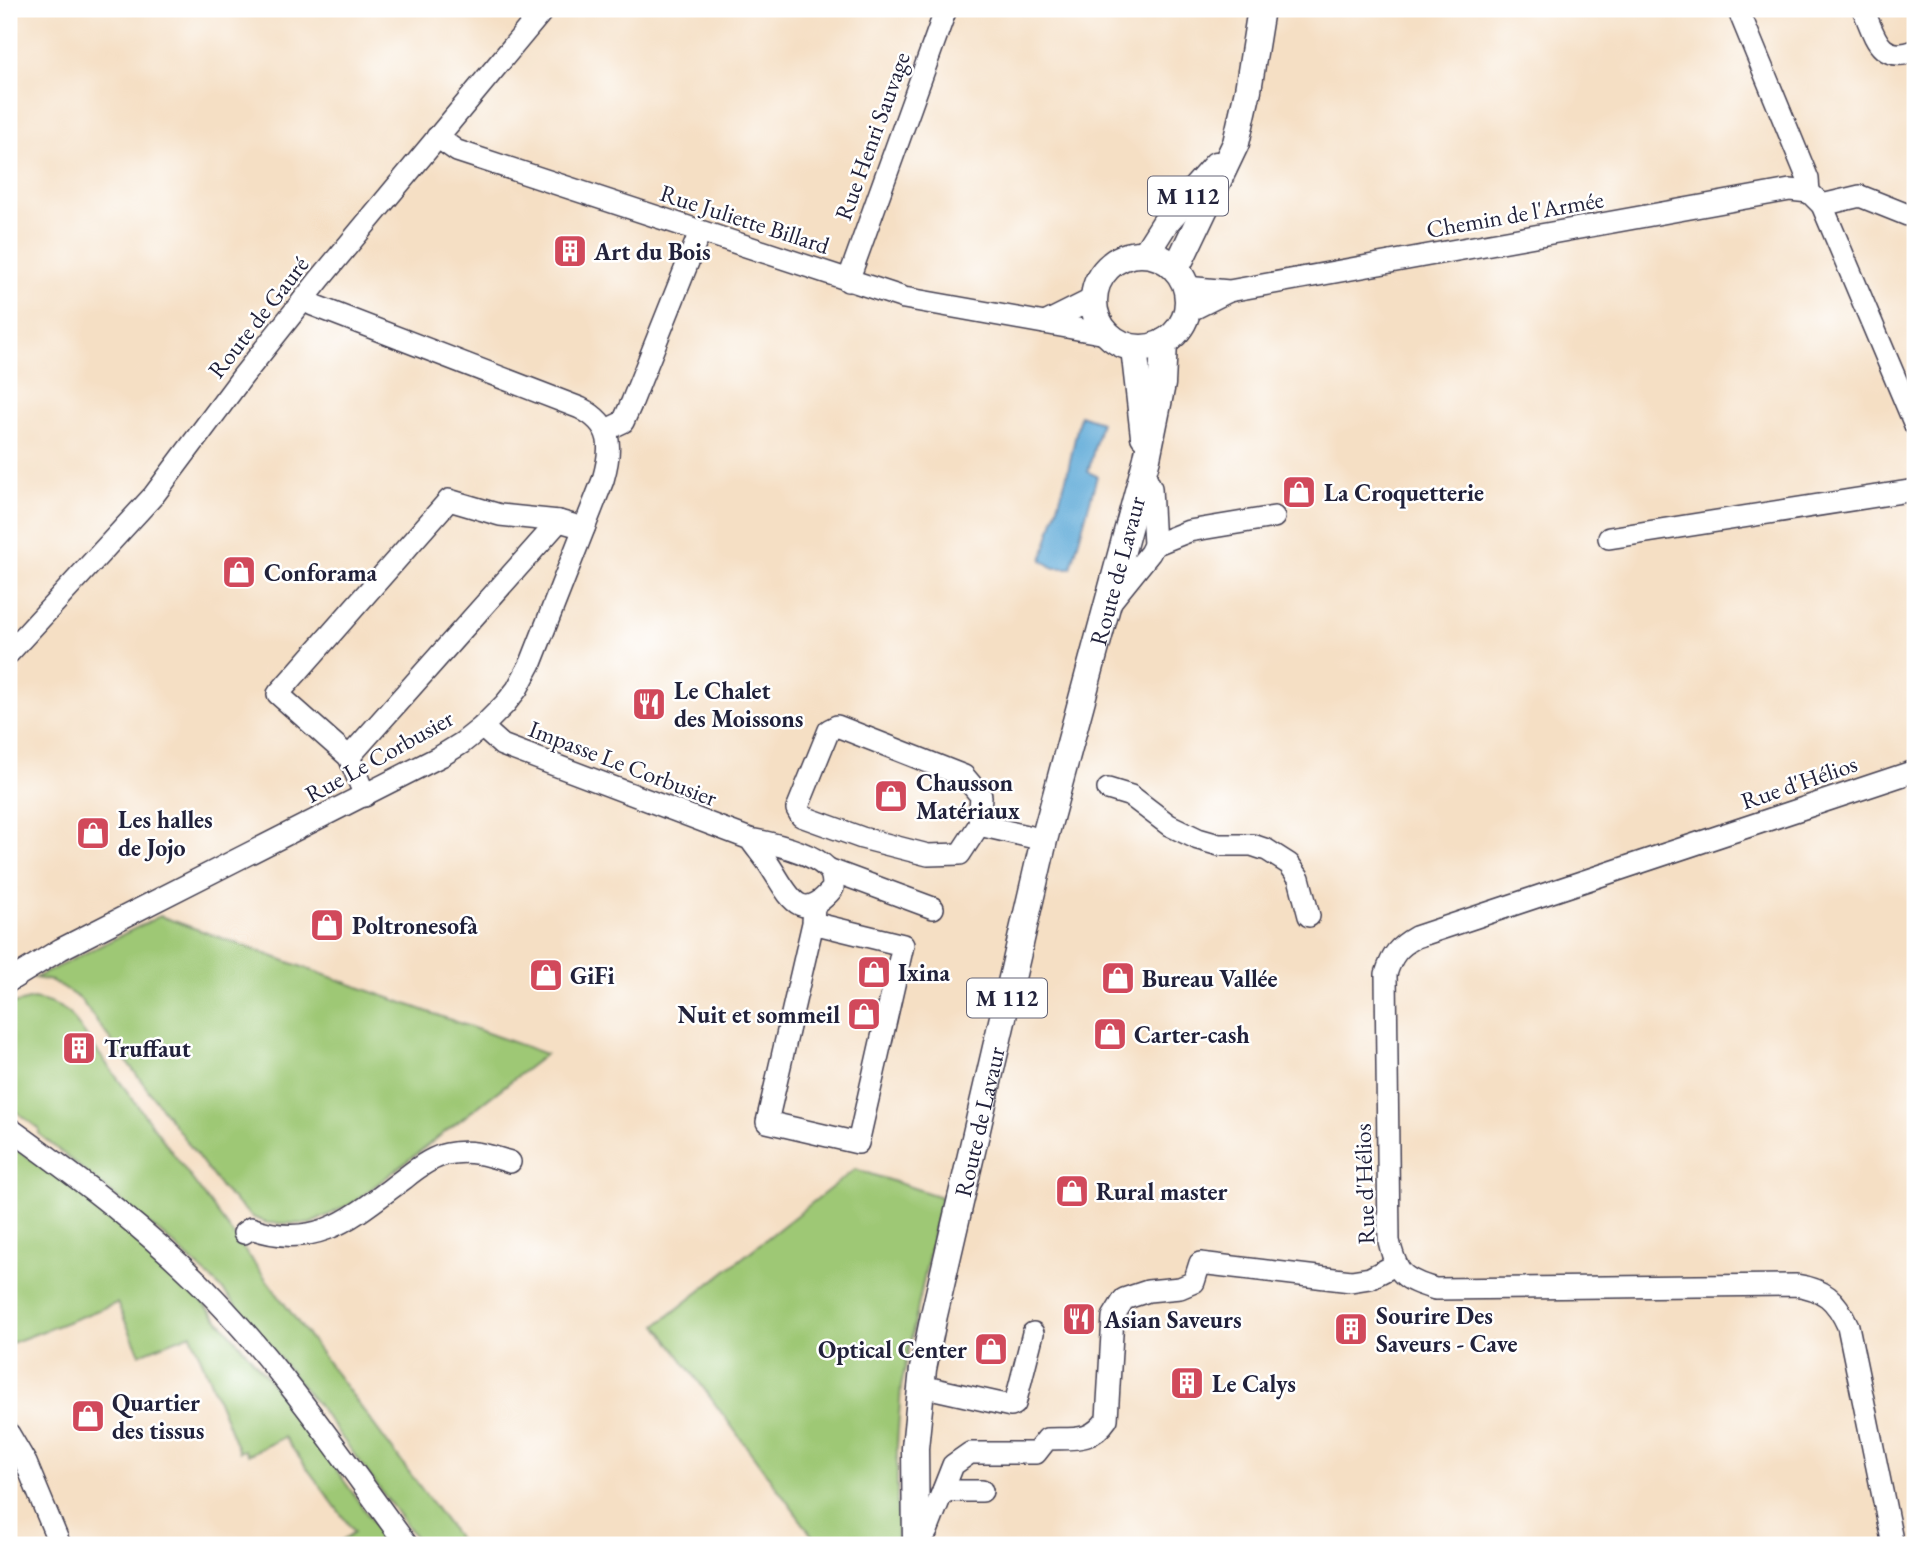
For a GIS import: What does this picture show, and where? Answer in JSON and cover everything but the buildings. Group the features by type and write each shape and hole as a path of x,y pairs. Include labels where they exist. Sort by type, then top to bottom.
{"main road":[{"name":"M 112","path":"1183,290 1236,143 1261,9"},
{"name":"M 112","path":"1146,253 1167,220 1236,143"},
{"path":"1146,253 1163,258 1183,290 1179,329 1164,342 1150,348 1119,344 1106,334 1094,312 1093,299 1097,280 1110,265 1127,255 1146,253"},
{"name":"Route de Lavaur","path":"916,1545 915,1448 921,1385 934,1315 1044,840 1145,465 1162,384 1164,342"},
{"name":"Route de Lavaur","path":"1134,348 1145,465"}],"street":[{"name":"Route de Gauré","path":"9,653 154,495 304,299 544,9"},
{"name":"Rue Henri Sauvage","path":"848,281 946,9"},
{"path":"1738,9 1816,198 1915,425"},
{"path":"1863,9 1887,53 1901,56 1915,51"},
{"name":"Rue Juliette Billard","path":"437,137 457,151 904,298 1106,334"},
{"name":"Chemin de l'Armée","path":"1183,290 1229,291 1790,190 1816,198 1860,196 1915,218"},
{"path":"304,299 313,305 580,408 593,414 607,430 623,422 628,412 700,232"},
{"path":"1045,323 1093,299"},
{"name":"Rue Le Corbusier","path":"9,981 61,949 441,756 462,744 482,727 511,696 531,663 609,459 607,430"},
{"path":"1106,608 1154,545 1151,488 1145,465"},
{"path":"1609,538 1915,490"},
{"path":"365,796 349,757 278,694 449,500 500,515 559,521 584,528"},
{"path":"1154,545 1189,531 1274,517"},
{"path":"349,757 559,521"},
{"path":"837,726 964,776 981,796 979,825 960,854 928,855 862,838 801,817 797,809 829,730 837,726"},
{"name":"Impasse Le Corbusier","path":"482,727 502,745 750,839 771,843 813,858 828,869 933,908"},
{"name":"Rue d'Hélios","path":"1893,1545 1848,1326 1840,1308 1813,1288 1795,1285 1434,1289 1417,1284 1395,1265 1389,1241 1386,974 1391,958 1400,947 1416,937 1915,771"},
{"path":"1108,789 1131,796 1169,825 1198,839 1219,845 1252,845 1267,850 1289,864 1299,878 1309,916"},
{"path":"979,825 1044,840"},
{"path":"750,839 771,867 789,899 813,914 903,945 858,1143 766,1122 813,914 833,888 833,878 828,869"},
{"path":"9,1128 111,1203 164,1248 214,1298 322,1429 407,1545"},
{"path":"244,1233 251,1228 271,1236 317,1234 339,1225 416,1169 445,1154 477,1152 510,1162"},
{"path":"916,1545 927,1531 953,1465 970,1453 1036,1452 1047,1439 1087,1438 1099,1432 1107,1419 1113,1317 1124,1299 1148,1291 1180,1288 1194,1282 1200,1263 1351,1281 1370,1278 1395,1265"},
{"path":"921,1385 1015,1405 1032,1333"},
{"path":"9,1434 26,1463 60,1545"},
{"path":"943,1491 982,1491"}],"green space":[{"path":"160,916 546,1054 353,1203 310,1224 267,1223 252,1217 223,1190 80,999 52,981 35,978"},
{"path":"33,999 52,1004 69,1013 463,1545 421,1545 317,1404 223,1290 171,1242 39,1134 39,1129 9,1106 9,1005"},
{"path":"9,1145 118,1222 192,1291 284,1398 388,1545 335,1545 354,1532 284,1437 248,1455 244,1450 239,1452 191,1334 140,1354 117,1303 9,1344"},
{"path":"855,1169 941,1197 901,1387 897,1445 897,1545 819,1545 657,1325"}],"water":[{"path":"1080,415 1101,422 1088,472 1097,476 1071,568 1054,568 1042,560 1067,475"}],"place":[{"name":"Art du Bois","path":"570,251"},
{"name":"La Croquetterie","path":"1299,492"},
{"name":"Conforama","path":"239,572"},
{"name":"Le Chalet des Moissons","path":"649,704"},
{"name":"Chausson Matériaux","path":"891,796"},
{"name":"Les halles de Jojo","path":"93,833"},
{"name":"Poltronesofà","path":"327,925"},
{"name":"Ixina","path":"874,972"},
{"name":"GiFi","path":"546,975"},
{"name":"Bureau Vallée","path":"1118,978"},
{"name":"Nuit et sommeil","path":"864,1014"},
{"name":"Carter-cash","path":"1110,1034"},
{"name":"Truffaut","path":"79,1048"},
{"name":"Rural master","path":"1072,1191"},
{"name":"Asian Saveurs","path":"1079,1319"},
{"name":"Sourire Des Saveurs - Cave","path":"1351,1329"},
{"name":"Optical Center","path":"991,1349"},
{"name":"Le Calys","path":"1187,1383"},
{"name":"Quartier des tissus","path":"88,1416"}]}
